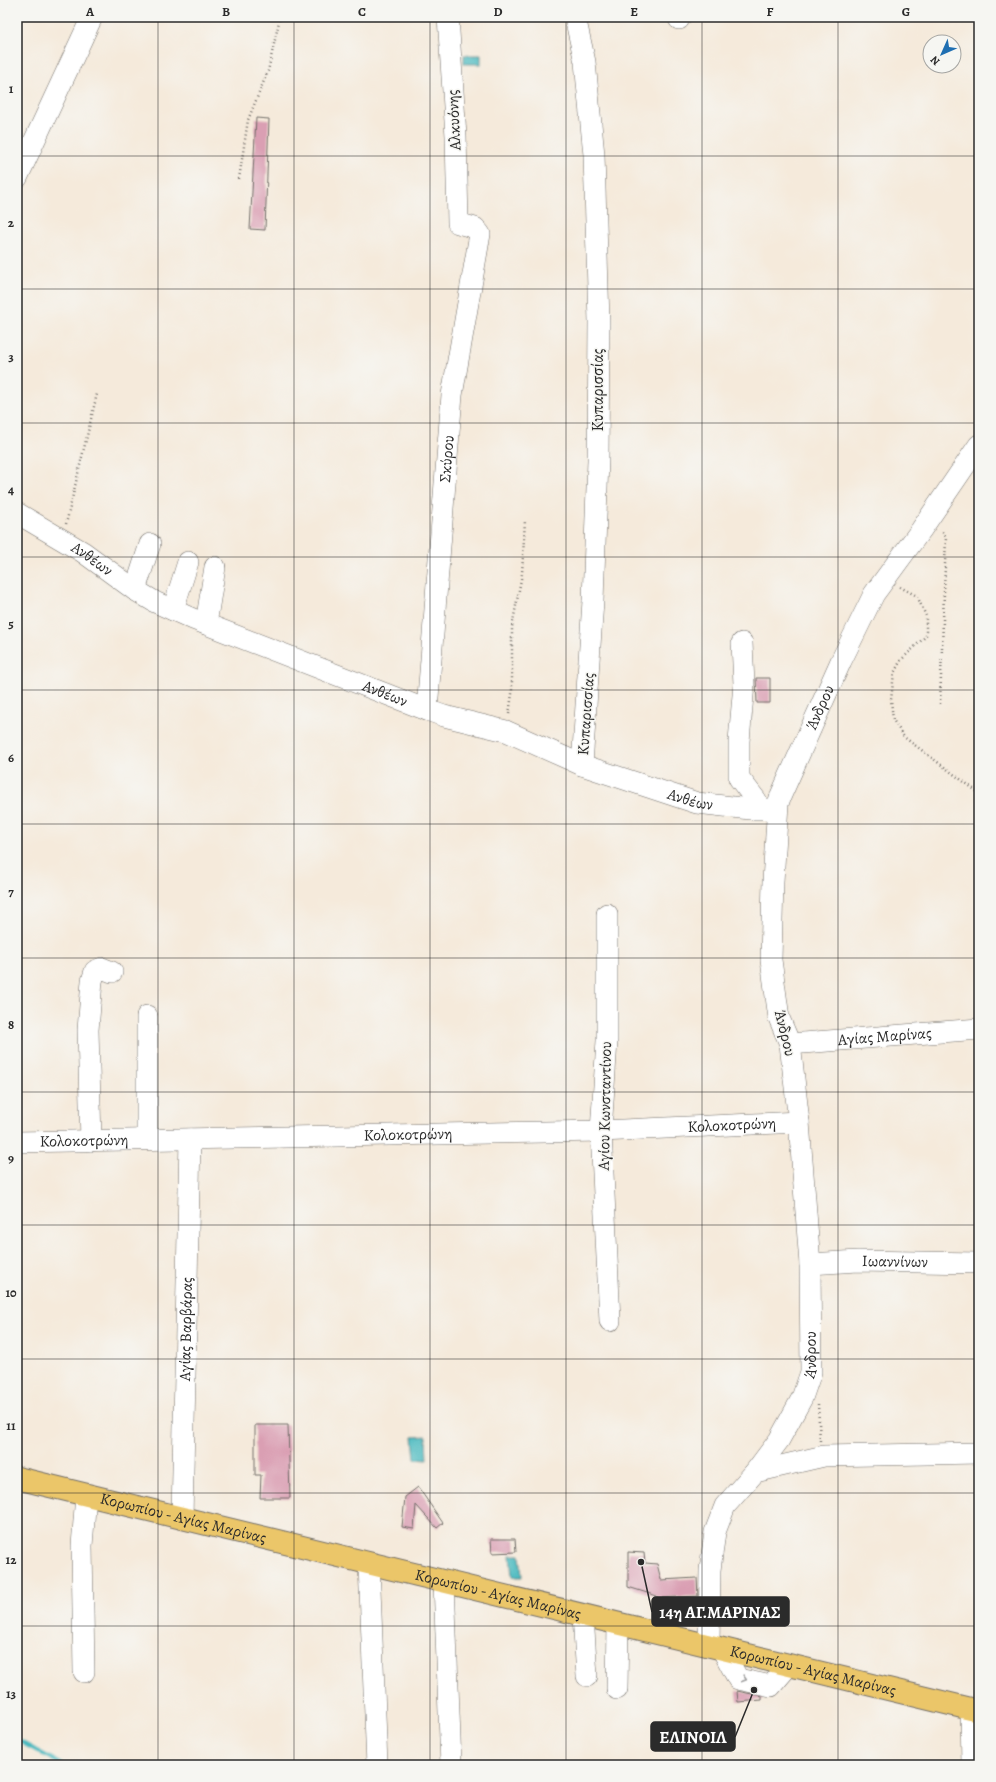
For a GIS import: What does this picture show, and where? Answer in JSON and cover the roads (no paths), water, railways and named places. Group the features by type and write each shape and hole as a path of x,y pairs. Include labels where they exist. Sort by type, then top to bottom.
{"main road":[{"name":"Κορωπίου - Αγίας Μαρίνας","path":"17,1478 975,1710"}],"street":[{"path":"17,178 92,17"},
{"name":"Αλκυόνης","path":"448,17 456,136 458,223"},
{"name":"Κυπαρισσίας","path":"575,17 585,62 594,155 599,322 598,468 593,601 582,765"},
{"name":"Σκύρου","path":"427,710 452,395 480,234 475,228 458,223"},
{"name":"Άνδρου","path":"716,1648 710,1570 715,1532 725,1506 755,1472 779,1440 802,1398 811,1372 810,1264 799,1122 790,1044 779,1018 771,960 773,881 769,808 780,795 841,661 874,594 931,517 979,445"},
{"name":"Ανθέων","path":"17,513 83,552 136,590 173,610 206,624 427,710 444,716 506,730 582,765 696,803 750,809 769,808"},
{"path":"136,590 150,544"},
{"path":"173,610 188,562"},
{"path":"206,624 215,567"},
{"path":"742,643 744,684 739,741 739,778 756,800 769,808"},
{"name":"Αγίου Κωνσταντίνου","path":"607,914 607,1041 601,1131 610,1321"},
{"path":"91,1141 88,1030 92,981 95,971 102,968 112,972"},
{"path":"147,1016 147,1139"},
{"name":"Αγίας Μαρίνας","path":"790,1044 979,1029"},
{"name":"Κολοκοτρώνη","path":"17,1142 601,1131 799,1122"},
{"name":"Αγίας Βαρβάρας","path":"182,1518 190,1139"},
{"name":"Ιωαννίνων","path":"810,1264 858,1261 979,1263"},
{"path":"755,1472 824,1456 979,1453"},
{"path":"84,1672 82,1546 86,1495"},
{"path":"369,1564 377,1765"},
{"path":"444,1582 451,1765"},
{"path":"583,1616 587,1676"},
{"path":"617,1689 618,1624"},
{"path":"972,1765 975,1710"}],"water":[{"path":"464,55 481,55 481,64 464,64"},
{"path":"426,1436 427,1460 415,1459 413,1437"},
{"path":"510,1555 520,1555 522,1577 512,1577"}],"waterway":[{"path":"17,1740 63,1765"}],"place":[{"name":"14η ΑΓ.ΜΑΡΙΝΑΣ","path":"641,1562"},
{"name":"ΕΛΙΝΟΙΛ","path":"754,1690"}]}
